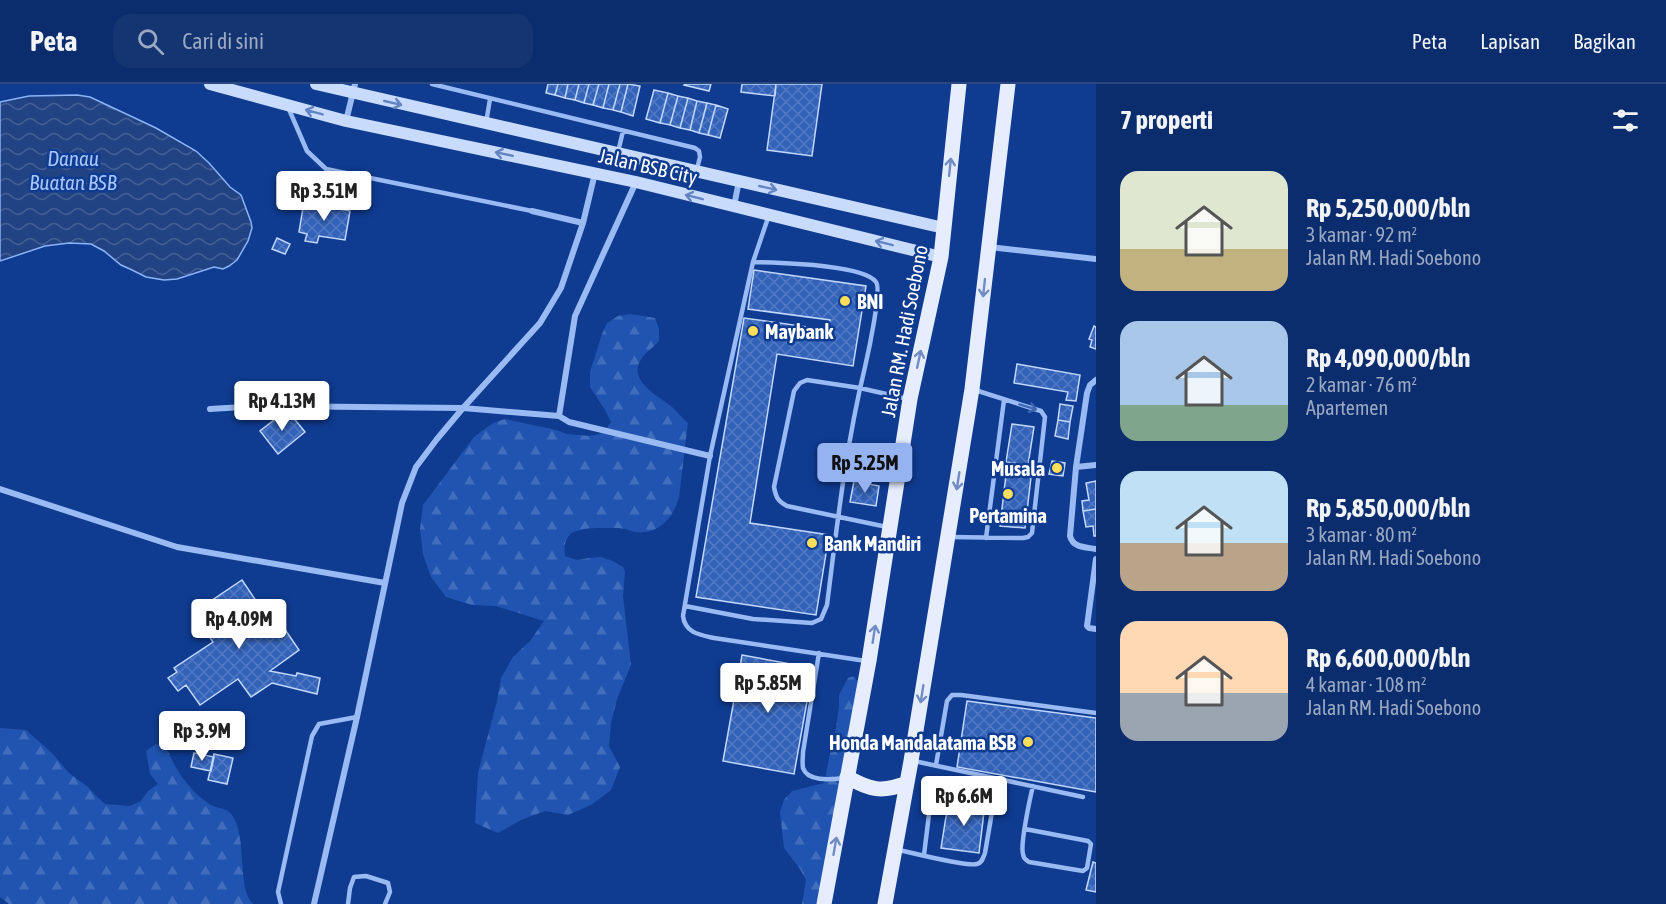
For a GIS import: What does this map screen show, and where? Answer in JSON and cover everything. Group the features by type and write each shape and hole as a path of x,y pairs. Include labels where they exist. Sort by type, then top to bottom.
{"main road":[{"name":"Jalan RM. Hadi Soebono","path":"824,904 869,661 910,399 941,257 959,84"},
{"path":"885,904 949,537 972,389 1008,84"},
{"path":"847,777 873,788 891,789 907,783"}],"street":[{"name":"Jalan BSB City","path":"210,84 346,121 636,182 941,257"},
{"name":"Jalan BSB City","path":"316,84 354,89 486,124 944,228"},
{"path":"346,121 354,89"},
{"path":"314,904 357,717 402,503 416,467 463,408 540,323 561,288 583,223 595,173"},
{"path":"734,206 739,181"},
{"path":"559,416 575,316 636,182"},
{"path":"532,211 583,223"},
{"path":"989,247 1096,259"},
{"path":"1096,380 1090,385 1087,393 1076,467 1070,538 1076,546 1096,549"},
{"path":"210,409 260,406 463,408 559,416 569,422 710,456"},
{"path":"1076,467 1096,465"},
{"path":"0,489 177,547 385,583"},
{"path":"1096,559 1087,626 1096,629"}],"lane":[{"path":"432,84 695,148 700,156 696,171"},
{"path":"486,124 490,99"},
{"path":"287,105 307,151 326,169 532,211"},
{"path":"618,154 623,131"},
{"path":"769,215 753,261 710,456 684,623 697,634 869,661"},
{"path":"685,606 753,619 812,623 821,619 826,604 838,517 879,292 878,286 875,280 861,273 835,267 753,261"},
{"path":"891,527 787,506 779,502 774,487 794,391 800,383 807,380 910,399"},
{"path":"949,537 1023,538 1032,533 1045,417 1041,411 972,389"},
{"path":"986,537 1004,400"},
{"path":"819,653 803,752 803,766 812,776 827,779 847,777"},
{"path":"936,765 948,701 952,695 1096,713"},
{"path":"281,904 278,892 312,736 319,724 357,717"},
{"path":"911,761 1083,797"},
{"path":"1025,829 1088,841 1091,844 1087,868 1083,871 1029,862 1023,857 1022,849 1025,829 1033,786"},
{"path":"894,849 924,855 964,863 979,864 985,853 993,806 988,799 982,795 936,791 931,798 924,855"},
{"path":"348,904 354,877 366,876 388,883 390,892 386,904"}],"green space":[{"path":"630,314 655,318 659,329 659,341 644,356 638,366 640,380 688,423 679,497 675,509 663,524 658,528 642,532 619,528 581,530 571,534 565,542 565,556 577,560 601,557 623,567 625,572 623,596 631,665 617,699 611,723 609,746 620,767 611,790 591,805 568,815 545,811 521,820 498,833 475,823 478,773 501,678 513,657 530,641 544,621 496,606 472,605 446,597 431,577 423,554 420,529 423,505 474,437 493,423 505,419 567,434 590,436 603,433 611,422 590,387 590,372 607,323 618,316"},
{"path":"854,676 859,692 817,904 802,904 806,880 784,848 780,812 784,800 792,791 824,783 835,735 839,695 848,678"},
{"path":"0,728 26,730 52,753 69,773 105,804 130,806 141,801 148,791 158,784 150,774 146,751 156,744 167,748 178,771 189,786 211,805 227,811 237,824 245,886 253,904 9,904 0,897"}],"water":[{"name":"Danau Buatan BSB","path":"29,96 90,97 156,128 196,151 230,187 241,195 252,228 248,241 237,260 223,269 214,267 177,279 164,280 146,277 121,265 91,244 69,243 45,246 0,261 0,102"}],"building":[{"path":"548,84 558,84 555,95 546,93"},
{"path":"558,84 568,84 565,98 555,95"},
{"path":"568,84 579,84 575,100 565,98"},
{"path":"579,84 589,84 584,103 575,100"},
{"path":"589,84 599,84 593,105 584,103"},
{"path":"599,84 609,84 603,108 593,105"},
{"path":"609,84 620,84 613,110 603,108"},
{"path":"620,84 628,84 621,112 613,110"},
{"path":"628,84 640,86 633,116 621,112"},
{"path":"685,84 711,84 709,91"},
{"path":"742,84 776,84 775,96 741,92"},
{"path":"776,84 822,84 812,156 767,150"},
{"path":"654,90 668,93 660,123 646,119"},
{"path":"668,93 678,96 670,125 660,123"},
{"path":"678,96 688,98 680,128 670,125"},
{"path":"688,98 697,101 690,130 680,128"},
{"path":"697,101 707,103 699,133 690,130"},
{"path":"707,103 716,105 708,135 699,133"},
{"path":"716,105 728,109 720,138 708,135"},
{"path":"304,202 350,211 345,240 319,236 317,243 305,241 307,234 299,232"},
{"path":"277,238 290,244 285,254 272,249"},
{"path":"754,270 866,286 853,366 777,354 750,523 829,535 816,615 696,597 744,318 828,330 830,320 748,309"},
{"path":"1094,326 1096,327 1096,349 1090,347 1092,340 1089,339"},
{"path":"1017,364 1080,375 1076,401 1066,400 1068,392 1014,383"},
{"path":"1060,404 1073,406 1070,422 1058,420"},
{"path":"287,410 305,432 278,454 260,431"},
{"path":"1058,420 1070,422 1068,439 1055,436"},
{"path":"1012,424 1034,427 1028,465 1006,462"},
{"name":"Musala","path":"1052,461 1065,463 1063,476 1049,474"},
{"path":"1007,466 1032,469 1025,528 1000,526"},
{"path":"854,481 879,486 876,506 850,502"},
{"path":"1096,481 1096,509 1083,511 1082,501 1089,500 1086,483"},
{"path":"1096,509 1096,536 1094,536 1093,526 1086,527 1083,511"},
{"path":"242,580 267,617 254,626 258,632 278,619 299,650 270,671 320,678 317,694 272,683 251,697 238,679 200,705 186,685 178,691 168,678 177,672 174,668 213,642 193,613"},
{"path":"742,655 813,668 794,774 723,761"},
{"name":"Honda Mandalatama BSB","path":"967,701 1096,718 1096,792 957,767"},
{"path":"194,753 214,757 211,771 191,767"},
{"path":"214,754 233,758 227,784 208,780"},
{"path":"961,800 985,804 979,853 941,848 948,804 960,805"},
{"path":"1093,862 1096,863 1096,892 1086,890"}],"place":[{"name":"BNI","path":"845,301"},
{"name":"Maybank","path":"753,331"},
{"name":"Musala","path":"1057,468"},
{"name":"Pertamina","path":"1008,494"},
{"name":"Bank Mandiri","path":"812,543"},
{"name":"Honda Mandalatama BSB","path":"1028,742"}]}
